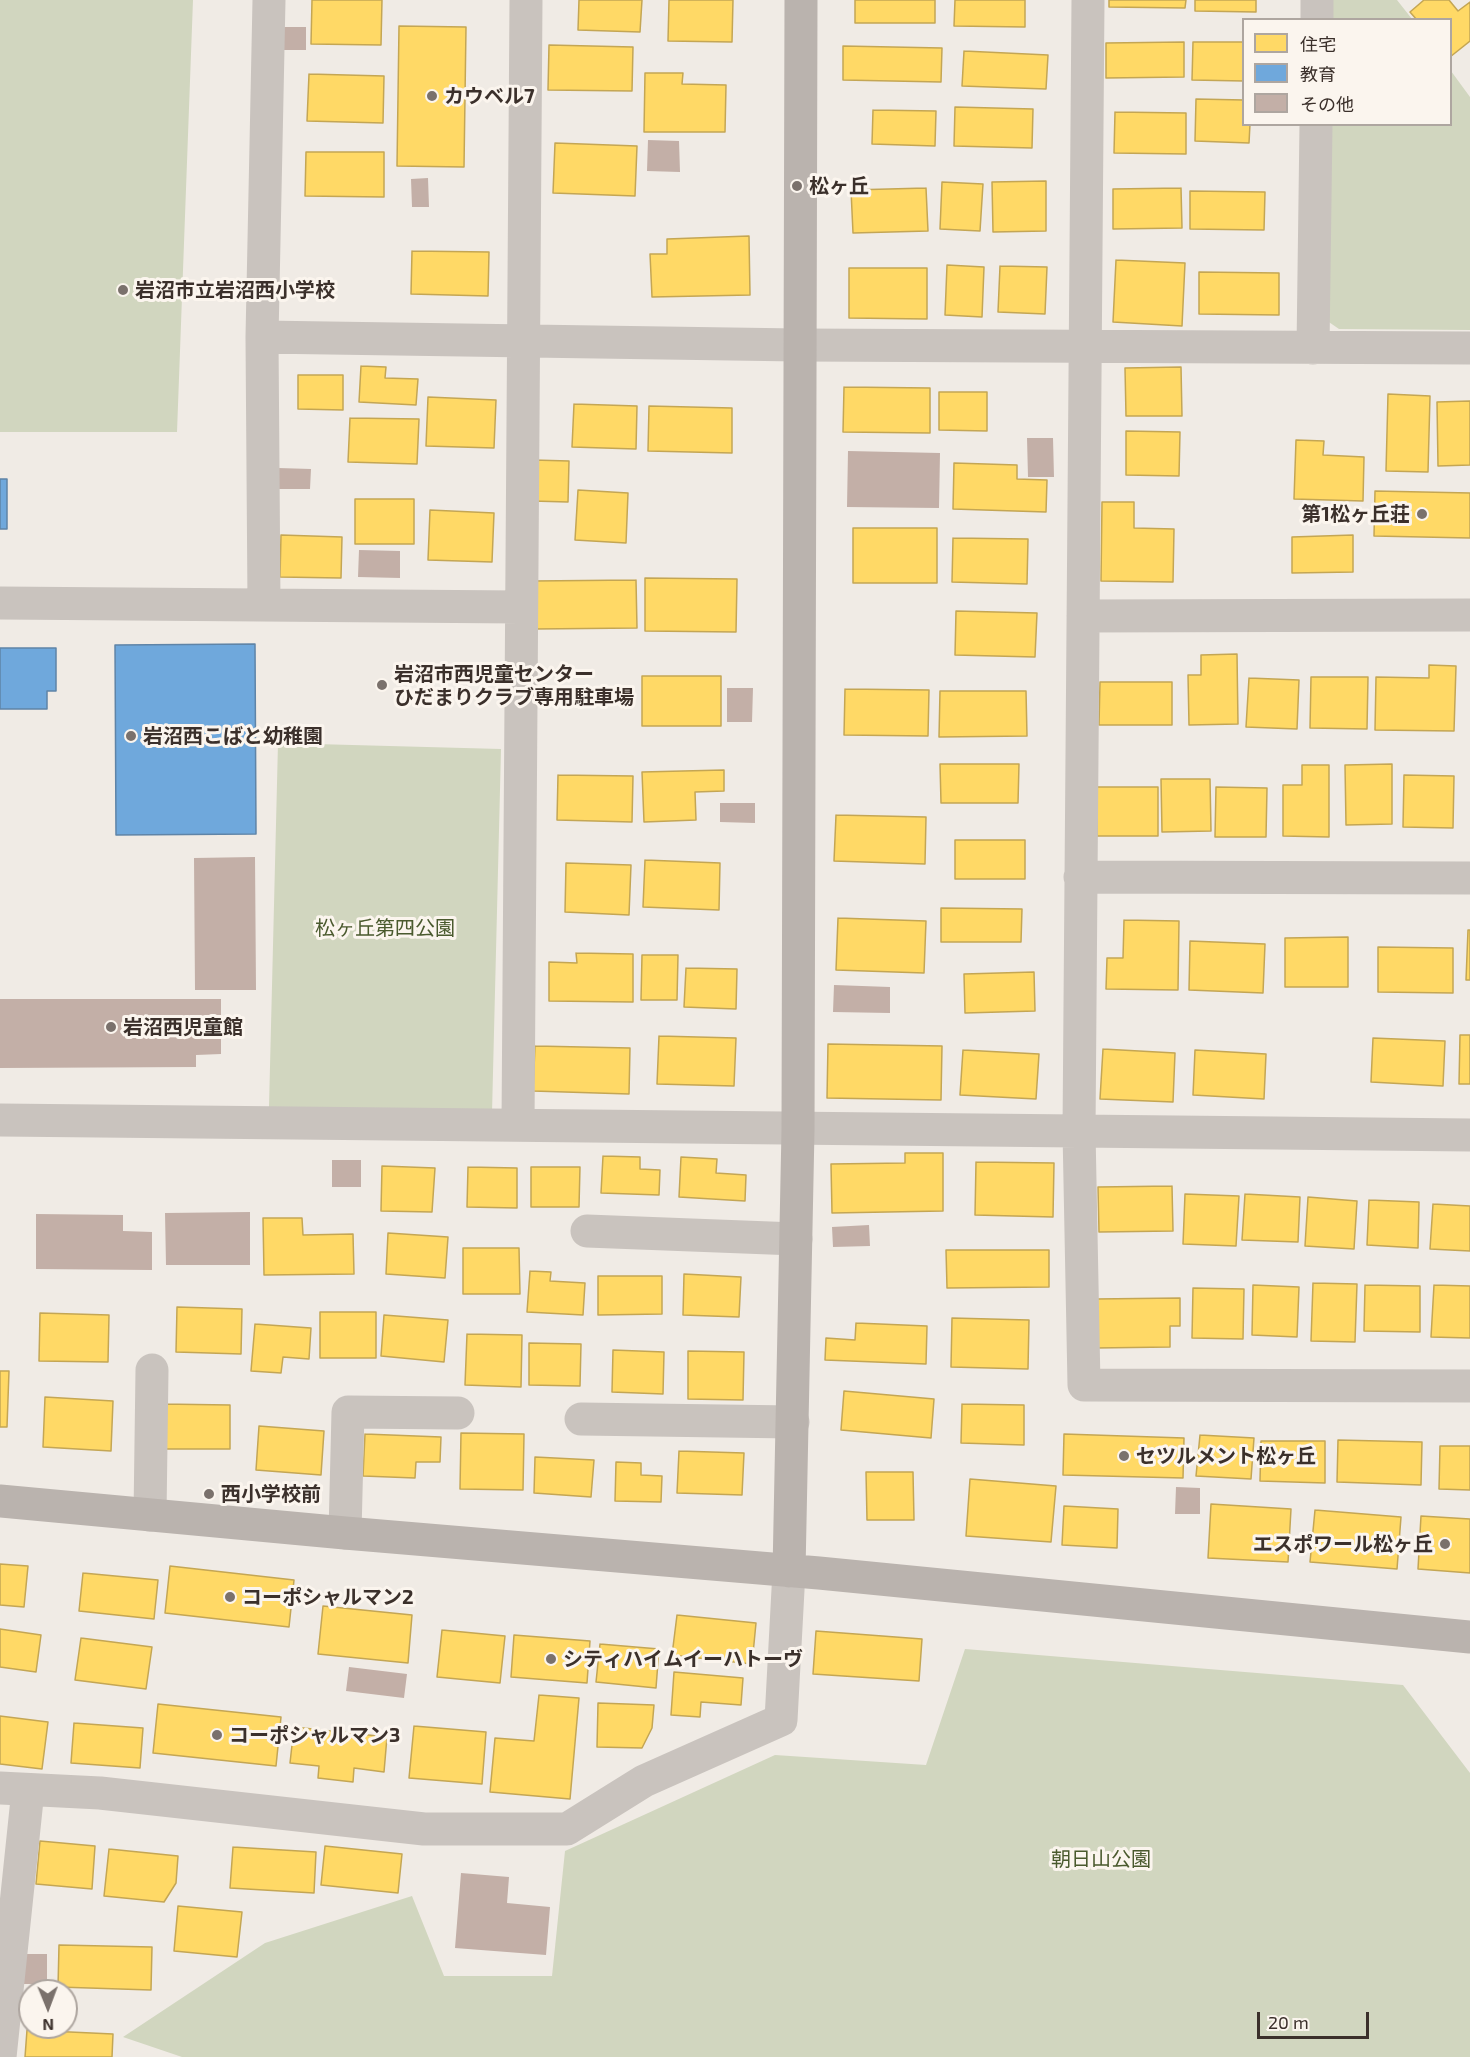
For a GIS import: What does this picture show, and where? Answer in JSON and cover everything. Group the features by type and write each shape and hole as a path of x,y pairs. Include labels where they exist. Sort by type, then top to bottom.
{"street":[{"path":"264,604 262,337 269,0"},
{"path":"518,1125 526,0"},
{"path":"0,2057 14,1789 100,1793 423,1829 567,1829 644,1781 780,1720 789,1571 798,1130 798,345 801,0"},
{"path":"1088,0 1079,1131 1084,1385 1470,1386"},
{"path":"1317,0 1317,18"},
{"path":"1313,348 1316,126"},
{"path":"262,337 798,345 1085,344 1470,348"},
{"path":"0,603 520,607"},
{"path":"1083,616 1470,615"},
{"path":"1080,877 1470,878"},
{"path":"0,1120 798,1130 1470,1135"},
{"path":"587,1232 796,1239"},
{"path":"150,1515 152,1370"},
{"path":"345,1533 348,1412 458,1413"},
{"path":"581,1419 793,1422"},
{"path":"0,1501 789,1571 1470,1637"}],"green space":[{"path":"0,0 193,0 177,432 0,432"},
{"path":"1324,0 1397,0 1411,18 1324,18"},
{"path":"1452,72 1470,97 1470,330 1339,329 1323,318 1324,126 1452,126"},
{"name":"松ヶ丘第四公園","path":"278,743 501,749 492,1113 269,1107"},
{"name":"朝日山公園","path":"965,1649 1403,1685 1470,1773 1470,2057 182,2057 123,2037 265,1943 412,1896 444,1976 552,1976 565,1851 775,1755 926,1765"}],"building: 住宅":[{"path":"312,0 382,0 381,45 311,44"},
{"path":"579,0 642,0 640,32 578,30"},
{"path":"669,0 733,0 732,42 668,41"},
{"path":"855,0 935,0 935,23 855,23"},
{"path":"955,0 1025,0 1025,27 954,26"},
{"path":"1109,0 1186,0 1185,8 1109,7"},
{"path":"1195,0 1256,0 1256,12 1195,11"},
{"path":"1424,0 1449,0 1458,11 1470,2 1470,41 1452,55 1452,18 1415,18 1410,12"},
{"name":"カウベル7","path":"399,26 466,27 464,167 397,166"},
{"path":"1184,42 1184,77 1106,78 1106,43"},
{"path":"1193,42 1242,42 1242,81 1192,80"},
{"path":"549,45 633,47 632,91 548,90"},
{"path":"843,46 942,48 941,82 843,80"},
{"path":"964,51 1048,55 1046,89 962,86"},
{"path":"645,73 683,73 682,84 726,85 725,132 644,132"},
{"path":"309,74 384,76 383,123 307,121"},
{"path":"1196,99 1242,100 1242,126 1250,126 1249,143 1195,141"},
{"path":"955,107 1033,109 1032,148 954,146"},
{"path":"873,110 936,111 935,146 872,144"},
{"path":"1115,112 1186,113 1186,154 1114,153"},
{"path":"555,143 637,146 635,196 553,193"},
{"path":"306,152 384,152 384,197 305,196"},
{"path":"1046,181 1046,231 993,232 992,182"},
{"path":"942,182 983,184 980,231 940,229"},
{"path":"926,188 928,231 853,233 851,190"},
{"path":"1181,188 1182,228 1113,229 1113,189"},
{"path":"1190,191 1265,192 1264,230 1190,229"},
{"path":"749,236 750,295 652,297 650,254 667,254 667,239"},
{"path":"412,251 489,252 488,296 411,294"},
{"path":"1116,260 1185,263 1182,326 1113,322"},
{"path":"947,265 984,267 982,317 945,315"},
{"path":"1000,266 1047,267 1045,314 998,312"},
{"path":"849,268 927,268 927,319 849,318"},
{"path":"1199,272 1279,273 1279,315 1199,314"},
{"path":"361,366 386,367 385,378 418,379 416,405 359,402"},
{"path":"1181,367 1182,416 1126,416 1125,368"},
{"path":"298,375 343,375 343,410 298,409"},
{"path":"844,387 930,388 930,433 843,432"},
{"path":"939,392 987,392 987,431 939,430"},
{"path":"1388,394 1430,396 1428,472 1386,471"},
{"path":"428,397 496,400 494,448 426,446"},
{"path":"1470,401 1470,465 1438,466 1437,402"},
{"path":"574,404 637,406 636,449 572,447"},
{"path":"649,406 732,408 732,453 648,451"},
{"path":"350,418 419,419 417,464 348,462"},
{"path":"1126,431 1180,432 1179,476 1126,475"},
{"path":"1296,440 1324,441 1323,455 1364,457 1363,501 1294,499"},
{"path":"533,460 569,461 568,502 532,501"},
{"path":"954,463 1017,465 1017,479 1047,480 1046,512 953,509"},
{"path":"578,490 628,493 626,543 575,540"},
{"name":"第1松ヶ丘荘","path":"1375,491 1470,493 1470,538 1374,536"},
{"path":"355,499 414,499 414,544 355,544"},
{"path":"1102,502 1134,502 1134,528 1174,529 1173,582 1101,581"},
{"path":"430,510 494,513 492,562 428,560"},
{"path":"853,528 937,528 937,583 853,583"},
{"path":"281,535 342,537 341,578 280,577"},
{"path":"1353,535 1353,572 1292,573 1292,537"},
{"path":"953,538 1028,539 1027,584 952,582"},
{"path":"645,578 737,579 736,632 645,631"},
{"path":"636,580 637,628 534,629 533,581"},
{"path":"956,611 1037,613 1035,657 955,655"},
{"path":"1237,654 1238,724 1189,725 1188,675 1201,675 1201,655"},
{"path":"1429,665 1456,666 1454,731 1375,730 1376,677 1429,678"},
{"path":"642,676 721,676 721,726 642,726"},
{"path":"1311,677 1368,677 1367,729 1310,728"},
{"path":"1249,678 1299,680 1297,729 1246,727"},
{"path":"1100,682 1172,682 1172,725 1099,725"},
{"path":"845,689 929,690 928,736 844,735"},
{"path":"940,691 1026,691 1027,736 939,737"},
{"path":"940,764 1019,764 1018,803 941,803"},
{"path":"1392,764 1392,824 1346,825 1345,765"},
{"path":"1302,765 1329,765 1329,837 1283,836 1283,785 1302,785"},
{"path":"724,770 724,791 695,792 696,820 644,822 642,772"},
{"path":"558,775 633,776 632,822 557,820"},
{"path":"1404,775 1454,776 1453,828 1403,827"},
{"path":"1161,779 1210,779 1211,831 1162,832"},
{"path":"1097,787 1158,787 1158,836 1097,836"},
{"path":"1216,787 1267,788 1266,837 1215,837"},
{"path":"836,815 926,817 925,864 834,861"},
{"path":"955,840 1025,840 1025,879 955,879"},
{"path":"645,860 720,863 719,910 643,907"},
{"path":"566,863 631,865 629,915 565,912"},
{"path":"941,908 1022,909 1021,942 941,942"},
{"path":"838,918 926,921 924,973 836,970"},
{"path":"1124,920 1179,921 1178,990 1106,989 1107,958 1123,958"},
{"path":"1468,930 1470,930 1470,980 1466,980"},
{"path":"1348,937 1348,987 1285,987 1285,938"},
{"path":"1190,941 1265,944 1263,993 1189,990"},
{"path":"1378,947 1453,948 1453,993 1378,992"},
{"path":"576,953 633,954 633,1002 549,1001 549,962 577,963"},
{"path":"642,955 678,955 677,1000 641,1000"},
{"path":"686,968 737,969 736,1009 684,1007"},
{"path":"1034,972 1035,1011 965,1013 964,974"},
{"path":"1460,1035 1470,1035 1470,1084 1459,1084"},
{"path":"659,1036 736,1038 734,1086 657,1084"},
{"path":"1373,1038 1445,1041 1443,1086 1371,1082"},
{"path":"828,1044 942,1046 941,1100 827,1098"},
{"path":"535,1046 630,1048 629,1094 533,1091"},
{"path":"1103,1049 1175,1053 1173,1102 1100,1099"},
{"path":"963,1050 1039,1054 1036,1099 960,1095"},
{"path":"1195,1050 1266,1054 1264,1099 1193,1095"},
{"path":"905,1153 943,1153 943,1211 832,1213 831,1164 905,1163"},
{"path":"603,1156 640,1157 640,1169 660,1170 659,1195 601,1193"},
{"path":"681,1157 717,1159 716,1173 746,1175 745,1201 679,1197"},
{"path":"976,1162 1054,1163 1053,1217 975,1215"},
{"path":"382,1166 435,1168 432,1212 381,1211"},
{"path":"468,1167 517,1168 517,1208 467,1207"},
{"path":"531,1167 580,1167 579,1207 531,1207"},
{"path":"1172,1186 1173,1231 1099,1232 1098,1187"},
{"path":"1185,1194 1239,1196 1236,1246 1183,1244"},
{"path":"1245,1194 1300,1197 1298,1242 1242,1240"},
{"path":"1308,1197 1357,1201 1354,1249 1305,1246"},
{"path":"1369,1200 1419,1202 1418,1248 1367,1245"},
{"path":"1433,1204 1470,1206 1470,1251 1430,1249"},
{"path":"263,1218 302,1218 303,1235 353,1234 354,1274 264,1275"},
{"path":"388,1233 448,1237 445,1278 386,1274"},
{"path":"463,1248 519,1248 520,1294 463,1294"},
{"path":"946,1250 1049,1250 1049,1287 947,1288"},
{"path":"530,1271 551,1272 550,1281 585,1283 583,1315 527,1312"},
{"path":"684,1274 741,1277 739,1317 683,1315"},
{"path":"598,1276 662,1276 662,1314 598,1315"},
{"path":"1313,1283 1357,1284 1355,1342 1311,1341"},
{"path":"1253,1285 1299,1287 1297,1337 1252,1335"},
{"path":"1365,1285 1420,1286 1420,1332 1364,1331"},
{"path":"1434,1285 1470,1286 1470,1338 1431,1337"},
{"path":"1193,1288 1244,1289 1243,1339 1192,1338"},
{"path":"1180,1298 1180,1326 1170,1326 1170,1347 1095,1348 1095,1299"},
{"path":"177,1307 242,1309 241,1354 176,1352"},
{"path":"320,1312 376,1312 376,1358 320,1358"},
{"path":"40,1313 109,1315 108,1362 39,1361"},
{"path":"384,1315 448,1320 444,1362 381,1356"},
{"path":"952,1318 1029,1320 1028,1369 951,1367"},
{"path":"856,1323 927,1326 926,1364 825,1360 826,1338 855,1340"},
{"path":"255,1324 311,1328 309,1359 283,1357 281,1373 251,1371"},
{"path":"467,1334 522,1335 521,1387 465,1385"},
{"path":"529,1343 581,1344 580,1386 529,1385"},
{"path":"613,1350 664,1352 663,1394 612,1392"},
{"path":"688,1351 744,1352 743,1400 688,1399"},
{"path":"0,1371 9,1371 7,1427 0,1427"},
{"path":"844,1391 934,1399 931,1438 841,1430"},
{"path":"45,1397 113,1401 111,1451 43,1447"},
{"path":"161,1404 230,1405 230,1449 160,1449"},
{"path":"962,1404 1024,1405 1024,1445 961,1443"},
{"path":"259,1426 324,1431 321,1475 256,1470"},
{"path":"461,1433 524,1434 523,1490 460,1489"},
{"path":"365,1434 441,1437 440,1462 416,1462 415,1478 363,1476"},
{"name":"セツルメント松ヶ丘","path":"1064,1434 1184,1438 1183,1478 1063,1475"},
{"path":"1200,1435 1254,1438 1251,1479 1196,1476"},
{"path":"1338,1440 1422,1442 1421,1485 1337,1482"},
{"path":"1261,1441 1325,1441 1325,1483 1260,1481"},
{"path":"1440,1446 1470,1446 1470,1490 1439,1489"},
{"path":"679,1451 744,1453 742,1495 677,1493"},
{"path":"535,1457 594,1460 591,1497 534,1493"},
{"path":"616,1462 641,1463 641,1475 662,1476 661,1502 615,1501"},
{"path":"866,1472 913,1472 914,1520 867,1520"},
{"path":"970,1479 1056,1486 1051,1542 966,1536"},
{"path":"1211,1504 1291,1509 1288,1562 1208,1558"},
{"path":"1064,1506 1118,1509 1117,1548 1062,1545"},
{"path":"1315,1510 1401,1517 1397,1569 1310,1562"},
{"name":"エスポワール松ヶ丘","path":"1421,1516 1470,1519 1470,1573 1418,1569"},
{"path":"0,1564 28,1566 24,1607 0,1605"},
{"name":"コーポシャルマン2","path":"170,1566 294,1580 289,1627 165,1613"},
{"path":"83,1573 158,1580 154,1619 79,1611"},
{"path":"323,1606 412,1615 408,1663 318,1654"},
{"path":"677,1615 756,1623 752,1664 672,1655"},
{"path":"0,1629 41,1635 36,1672 0,1667"},
{"path":"442,1630 505,1636 500,1683 437,1677"},
{"path":"816,1631 922,1639 919,1681 813,1674"},
{"name":"シティハイムイーハトーヴ","path":"514,1635 590,1641 587,1683 511,1677"},
{"path":"81,1638 152,1647 146,1689 75,1680"},
{"path":"600,1644 659,1649 656,1688 596,1682"},
{"path":"674,1672 743,1678 741,1705 701,1702 700,1717 671,1715"},
{"path":"539,1695 579,1698 570,1799 490,1792 495,1738 534,1741"},
{"path":"598,1703 654,1705 652,1728 642,1748 597,1747"},
{"name":"コーポシャルマン3","path":"158,1704 281,1717 276,1766 153,1753"},
{"path":"0,1716 48,1722 42,1769 0,1764"},
{"path":"74,1723 143,1728 140,1768 71,1763"},
{"path":"414,1726 486,1732 482,1784 409,1778"},
{"path":"294,1727 387,1737 384,1772 354,1768 353,1782 318,1778 319,1766 290,1763"},
{"path":"40,1841 95,1846 92,1889 36,1884"},
{"path":"325,1846 402,1854 398,1893 321,1885"},
{"path":"233,1847 316,1852 314,1893 230,1888"},
{"path":"109,1849 178,1856 176,1883 164,1902 104,1896"},
{"path":"178,1906 242,1912 237,1957 174,1951"},
{"path":"59,1945 152,1947 151,1990 78,1988 78,1979 58,1979"},
{"path":"78,2032 113,2034 112,2057 25,2057 26,2039 78,2039"}],"building: 教育":[{"path":"0,479 7,479 7,529 0,529"},
{"path":"255,644 256,834 116,835 115,645"},
{"path":"0,648 56,648 56,691 47,691 47,709 0,709"}],"building: その他":[{"path":"283,27 306,27 306,50 283,50"},
{"path":"648,140 679,141 680,172 647,171"},
{"path":"428,178 429,207 412,207 411,179"},
{"path":"1027,438 1053,438 1054,477 1028,477"},
{"path":"848,451 940,453 939,508 847,507"},
{"path":"278,468 311,469 310,489 277,489"},
{"path":"359,550 400,551 400,578 358,577"},
{"path":"727,688 753,688 752,722 727,722"},
{"path":"720,803 755,803 755,823 720,822"},
{"path":"255,857 256,990 195,990 194,858"},
{"path":"834,985 890,987 890,1013 833,1012"},
{"name":"岩沼西児童館","path":"0,999 221,999 221,1054 196,1055 196,1067 0,1068"},
{"path":"332,1160 361,1160 361,1187 332,1187"},
{"path":"250,1212 250,1265 166,1265 165,1213"},
{"path":"36,1214 123,1215 123,1231 152,1232 152,1270 36,1269"},
{"path":"869,1225 870,1246 833,1247 832,1227"},
{"path":"1176,1487 1200,1488 1200,1514 1175,1514"},
{"path":"349,1667 407,1674 404,1698 346,1691"},
{"path":"461,1873 509,1877 507,1903 550,1907 546,1955 455,1948"},
{"path":"18,1954 47,1954 47,1979 18,1979"}],"place":[{"name":"カウベル7","path":"432,96"},
{"name":"松ヶ丘","path":"797,186"},
{"name":"岩沼市立岩沼西小学校","path":"123,290"},
{"name":"第1松ヶ丘荘","path":"1422,514"},
{"name":"岩沼市西児童センター ひだまりクラブ専用駐車場","path":"382,685"},
{"name":"岩沼西こばと幼稚園","path":"131,736"},
{"name":"岩沼西児童館","path":"111,1027"},
{"name":"セツルメント松ヶ丘","path":"1124,1456"},
{"name":"西小学校前","path":"209,1494"},
{"name":"エスポワール松ヶ丘","path":"1445,1544"},
{"name":"コーポシャルマン2","path":"230,1597"},
{"name":"シティハイムイーハトーヴ","path":"551,1659"},
{"name":"コーポシャルマン3","path":"217,1735"}]}
